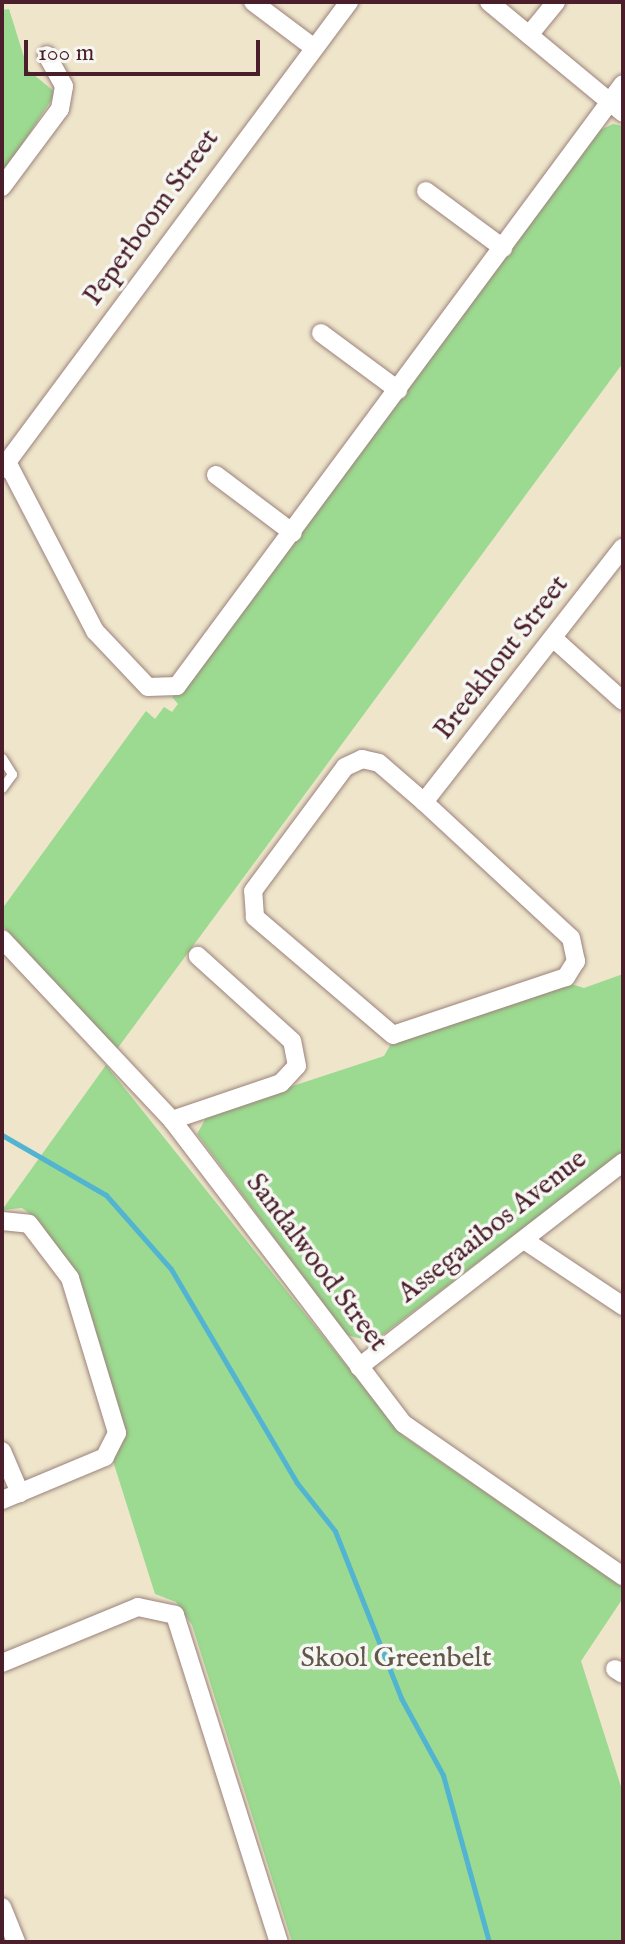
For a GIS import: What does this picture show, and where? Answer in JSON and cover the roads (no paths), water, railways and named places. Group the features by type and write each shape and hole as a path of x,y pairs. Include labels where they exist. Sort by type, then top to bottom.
{"street":[{"path":"253,2 313,47"},
{"name":"Peperboom Street","path":"5,466 349,2"},
{"path":"489,2 616,108"},
{"path":"529,35 556,2"},
{"path":"2,187 64,98 61,73 47,55"},
{"path":"5,466 95,631 155,690 184,681 503,248 616,108 623,84"},
{"path":"426,191 503,248"},
{"path":"321,333 398,390"},
{"path":"216,475 293,533"},
{"name":"Breekhout Street","path":"424,802 623,547"},
{"path":"553,638 623,701"},
{"path":"350,763 379,763 424,802 571,938 576,961 560,981 393,1035 255,917 251,896 350,763"},
{"name":"Sandalwood Street","path":"2,939 172,1120 359,1367 425,1443 623,1576"},
{"path":"172,1120 281,1083 297,1066 292,1041 198,956"},
{"name":"Assegaaibos Avenue","path":"359,1367 623,1162"},
{"path":"2,1221 29,1224 70,1278 117,1433 105,1457 2,1500"},
{"path":"524,1240 623,1306"},
{"path":"2,1451 20,1493"},
{"path":"2,1663 138,1607 175,1615 279,1942"},
{"path":"2,1907 16,1942"}],"lane":[{"path":"2,758 12,774 2,788"}],"waterway":[{"path":"2,1135 106,1195 171,1269 297,1483 335,1531 401,1698 443,1775 489,1942"}],"park label":[{"name":"Skool Greenbelt","path":"396,1659"}]}
